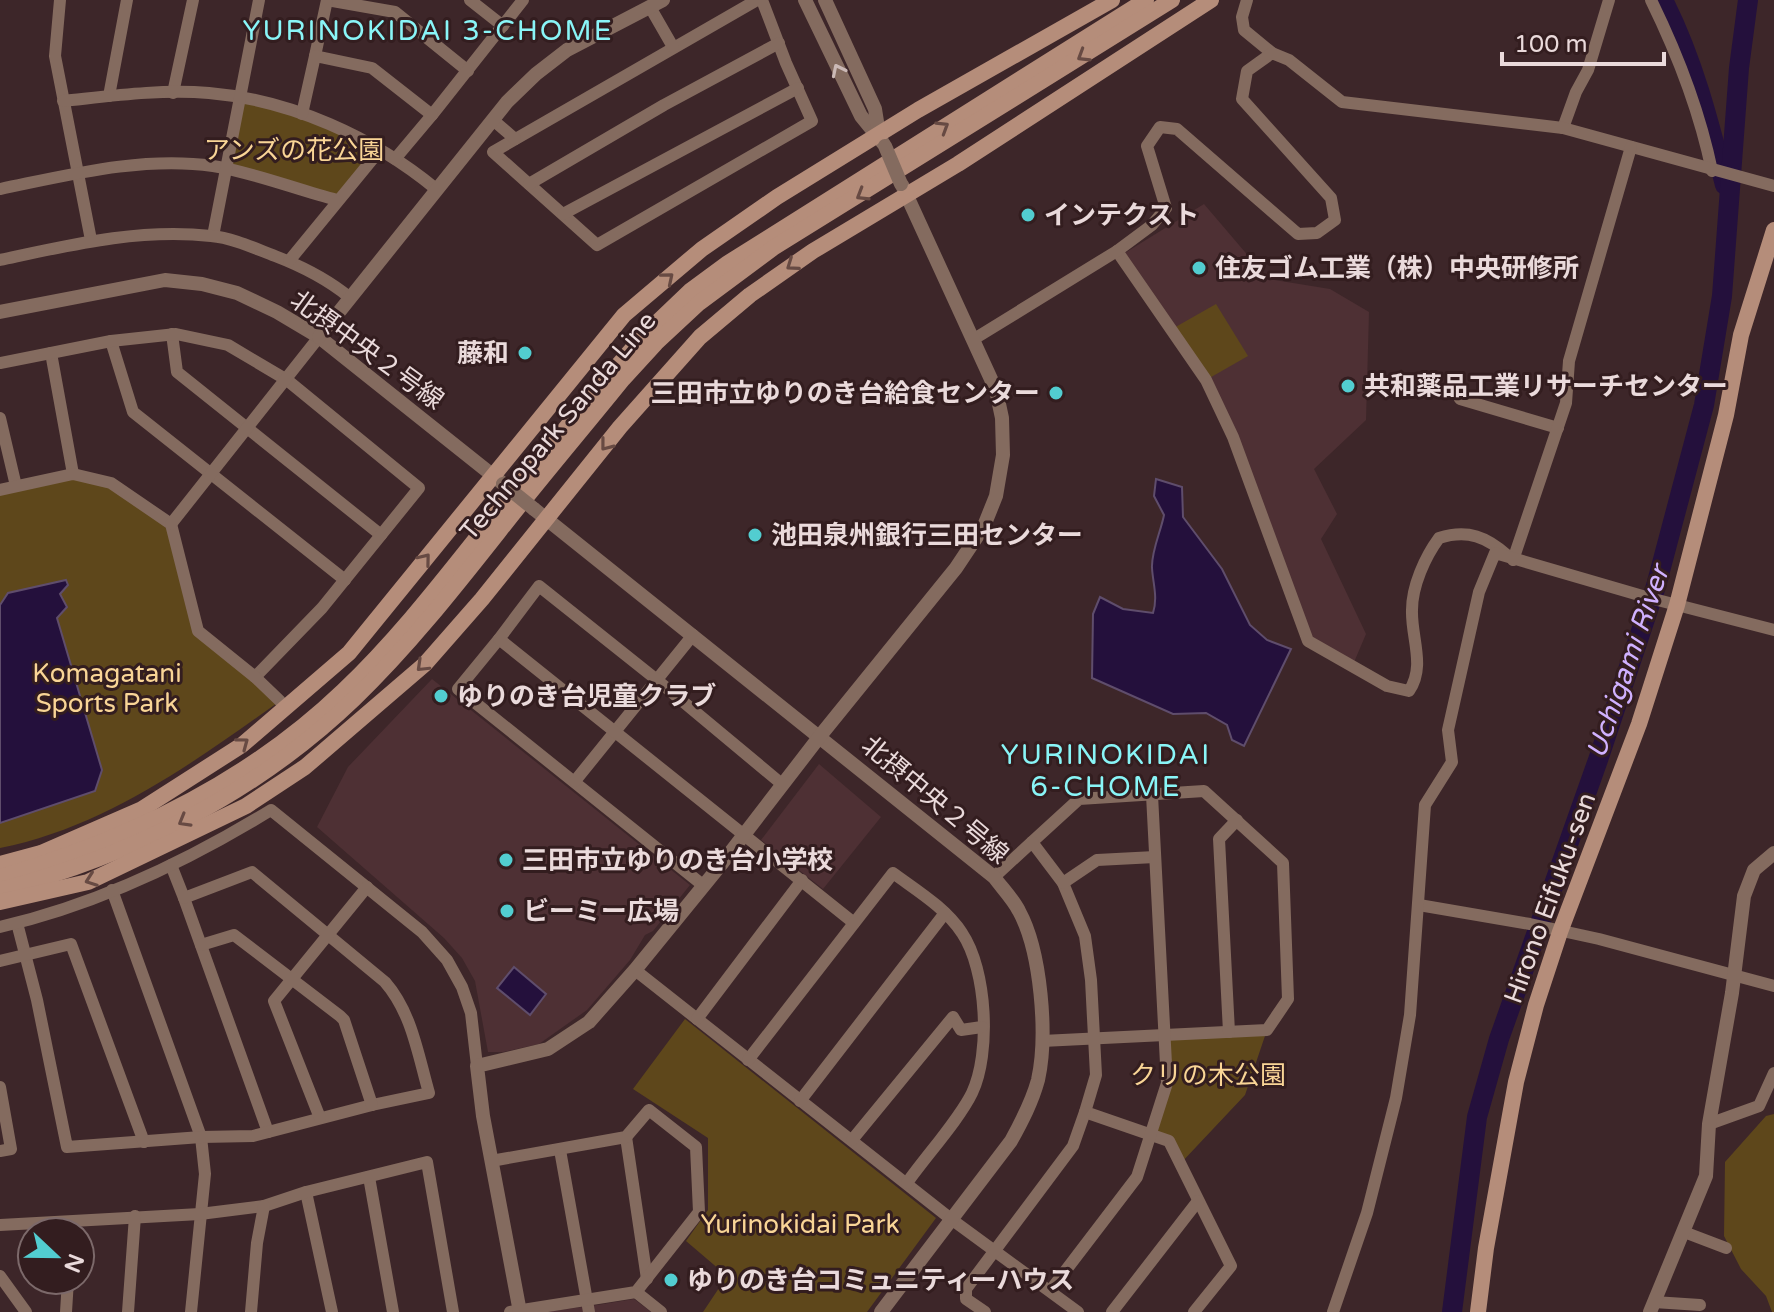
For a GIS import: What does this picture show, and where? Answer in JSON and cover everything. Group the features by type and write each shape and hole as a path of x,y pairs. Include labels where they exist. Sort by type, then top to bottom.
{"main road":[{"path":"2,868 142,809 242,745 349,653 497,479 624,315 702,249 777,197 882,140 1112,0"},
{"name":"Technopark Sanda Line","path":"2,868 129,833 217,786 289,737 343,692 394,639 613,371 646,333 690,291 765,238 1146,0"},
{"name":"Technopark Sanda Line","path":"0,890 41,880 134,846 178,825 296,748 353,701 403,649 623,379 699,303 773,248 1172,0"},
{"path":"0,902 88,882 188,837 246,806 305,767 425,664 540,515 700,337 750,295 904,190 1211,0"},
{"name":"Hirono Eifuku-sen","path":"1478,1312 1486,1248 1516,1082 1536,1005 1560,932 1639,724 1726,415 1741,335 1774,230"},
{"path":"0,909 34,896"}],"street":[{"path":"60,0 55,56 91,240"},
{"path":"109,96 127,0"},
{"path":"173,93 193,0"},
{"path":"213,236 259,0"},
{"path":"302,114 327,0 395,12 468,71"},
{"path":"470,0 503,26"},
{"path":"395,159 523,0"},
{"path":"759,0 779,43 812,121 597,245 493,152 759,0"},
{"path":"805,0 861,116 882,140"},
{"path":"477,1066 531,1055 567,1038 589,1022 704,886 951,574 984,526 1000,476 1003,436 996,390 882,140 875,109 825,0"},
{"path":"1247,0 1242,17 1244,30 1272,53 1289,60 1342,102 1563,128 1774,186"},
{"path":"1563,128 1588,70 1609,0"},
{"path":"1651,0 1689,93 1707,145 1712,171"},
{"path":"171,524 436,189 536,74 567,50 657,3 673,47"},
{"path":"529,184 664,105 779,43"},
{"path":"974,339 1117,251 1152,225 1166,208 1147,146 1160,127 1177,129 1298,234 1317,233 1335,220 1331,198 1242,99 1247,71 1272,53"},
{"path":"315,56 372,68 432,115"},
{"path":"563,214 798,88"},
{"path":"63,101 173,93 239,97 302,114 380,150 436,189"},
{"path":"493,120 515,139"},
{"path":"1513,560 1566,403 1569,361 1631,147"},
{"path":"289,261 380,150"},
{"path":"0,189 76,173 150,163 225,169 337,200"},
{"path":"0,260 91,240 149,233 213,236 289,261 349,297"},
{"path":"1117,251 1211,392 1233,437 1308,641 1387,686 1409,691 1418,668 1413,594 1431,548 1439,538 1460,535 1489,539 1513,560"},
{"name":"北摂中央２号線","path":"0,312 165,280 202,284 237,293 277,312 319,337 994,877 1018,909 1028,930 1039,983 1042,1041 1038,1078 1027,1111 1011,1141 881,1312"},
{"path":"172,334 177,372 381,535"},
{"path":"0,363 111,341 172,334 228,345 287,380 419,488 322,608 255,677"},
{"path":"111,341 133,412 345,580"},
{"path":"51,353 73,474"},
{"path":"1460,399 1558,428"},
{"path":"0,418 16,486"},
{"path":"0,490 73,474 111,483 171,524 198,631 280,701"},
{"path":"1333,1312 1367,1213 1396,1098 1410,1015 1425,805 1452,762 1448,730 1479,592 1495,553 1774,630"},
{"path":"704,886 458,689 539,586 783,785"},
{"path":"575,781 693,635"},
{"path":"499,639 854,923"},
{"path":"994,877 1079,799 1204,791 1283,863 1288,999 1267,1030 1042,1041"},
{"path":"1050,1291 1137,1177 1167,1083 1152,795"},
{"path":"0,927 112,890 171,865 218,842 271,810 422,932 447,960 462,987 471,1013 491,1161 517,1311 588,1305 636,1292 699,1212 696,1147 649,1110 626,1137 491,1161"},
{"path":"1229,1032 1219,839 1237,820"},
{"path":"985,1312 966,1299 966,1289 1073,1146 1096,1075 1091,980 1085,936 1063,883 1032,842"},
{"path":"1700,1305 1652,1307 1706,1176 1709,1124 1734,977 1744,896 1754,870 1774,853"},
{"path":"1063,883 1097,860 1155,857"},
{"path":"171,865 268,1132"},
{"path":"17,923 67,1147 253,1136 429,1093 399,999 385,982 252,872 184,898"},
{"path":"748,1060 893,873 945,913 962,932 974,958 981,991 984,1049 970,1097 907,1183"},
{"path":"697,1019 802,880"},
{"path":"320,1118 274,1001 367,887"},
{"path":"112,890 201,1137 205,1174 191,1312"},
{"path":"1419,905 1599,939 1774,986"},
{"path":"800,1101 945,913"},
{"path":"201,945 234,935 344,1020 372,1105"},
{"path":"0,961 71,944 144,1142"},
{"path":"635,970 951,1219 1078,1312"},
{"path":"852,1140 953,1017 961,1030 982,1027"},
{"path":"1709,1124 1759,1106 1774,1073"},
{"path":"0,1087 11,1149 0,1151"},
{"path":"1085,1112 1169,1141 1231,1266 1194,1312"},
{"path":"626,1137 647,1279"},
{"path":"560,1150 588,1305"},
{"path":"96,1222 135,1216 200,1214 264,1206 306,1192 427,1162 453,1312"},
{"path":"369,1177 393,1312"},
{"path":"306,1192 332,1312"},
{"path":"1112,1312 1198,1201"},
{"path":"251,1312 257,1243 264,1206"},
{"path":"128,1312 135,1216"},
{"path":"1684,1232 1726,1248"},
{"path":"0,1276 26,1312"},
{"path":"636,1292 661,1312"}],"shaded area":[{"path":"1204,204 1268,279 1330,289 1369,312 1366,420 1314,469 1337,514 1321,539 1366,634 1352,667 1308,641 1206,380 1120,256"},
{"path":"1156,479 1182,487 1183,517 1222,569 1250,625 1267,640 1291,649 1244,746 1232,740 1227,725 1206,713 1173,714 1092,678 1093,614 1100,597 1123,609 1153,613 1152,562 1164,515 1154,496"},
{"path":"66,580 68,585 60,594 67,607 57,618 102,770 95,791 0,823 0,605 8,593"},
{"name":"三田市立ゆりのき台小学校","path":"432,679 690,885 653,931 645,935 630,960 587,1010 539,1044 488,1052 475,981 462,958 444,938 317,827 348,767"},
{"path":"819,764 881,817 823,889 761,840"},
{"path":"514,967 546,994 530,1015 497,988"},
{"path":"634,1299 651,1312 545,1312 597,1305"}],"green space":[{"name":"アンズの花公園","path":"239,97 302,114 380,150 337,200 225,169"},
{"path":"1216,304 1248,356 1206,380 1172,329"},
{"name":"Komagatani Sports Park","path":"73,474 111,483 171,524 198,631 280,701 148,790 76,825 0,848 0,490"},
{"name":"Yurinokidai Park","path":"685,1019 936,1218 867,1312 703,1312 727,1276 686,1241 708,1210 708,1138 633,1089"},
{"name":"クリの木公園","path":"1267,1030 1245,1095 1180,1164 1169,1141 1151,1135 1167,1083 1166,1035"},
{"path":"1774,1114 1772,1312 1766,1296 1741,1269 1724,1236 1725,1162 1766,1116"}],"waterway":[{"path":"1663,0 1692,68 1725,185"},
{"name":"Uchigami River","path":"1452,1312 1477,1117 1499,1039 1656,586 1704,405 1722,296 1739,68 1748,0"}],"place":[{"name":"インテクスト","path":"1028,215"},
{"name":"住友ゴム工業（株）中央研修所","path":"1199,268"},
{"name":"藤和","path":"525,353"},
{"name":"共和薬品工業リサーチセンター","path":"1348,386"},
{"name":"三田市立ゆりのき台給食センター","path":"1056,393"},
{"name":"池田泉州銀行三田センター","path":"755,535"},
{"name":"ゆりのき台児童クラブ","path":"441,696"},
{"name":"三田市立ゆりのき台小学校","path":"506,860"},
{"name":"ビーミー広場","path":"507,911"},
{"name":"ゆりのき台コミュニティーハウス","path":"671,1280"}],"district":[{"name":"YURINOKIDAI 3-CHOME","path":"428,31"},
{"name":"YURINOKIDAI 6-CHOME","path":"1106,771"}]}
